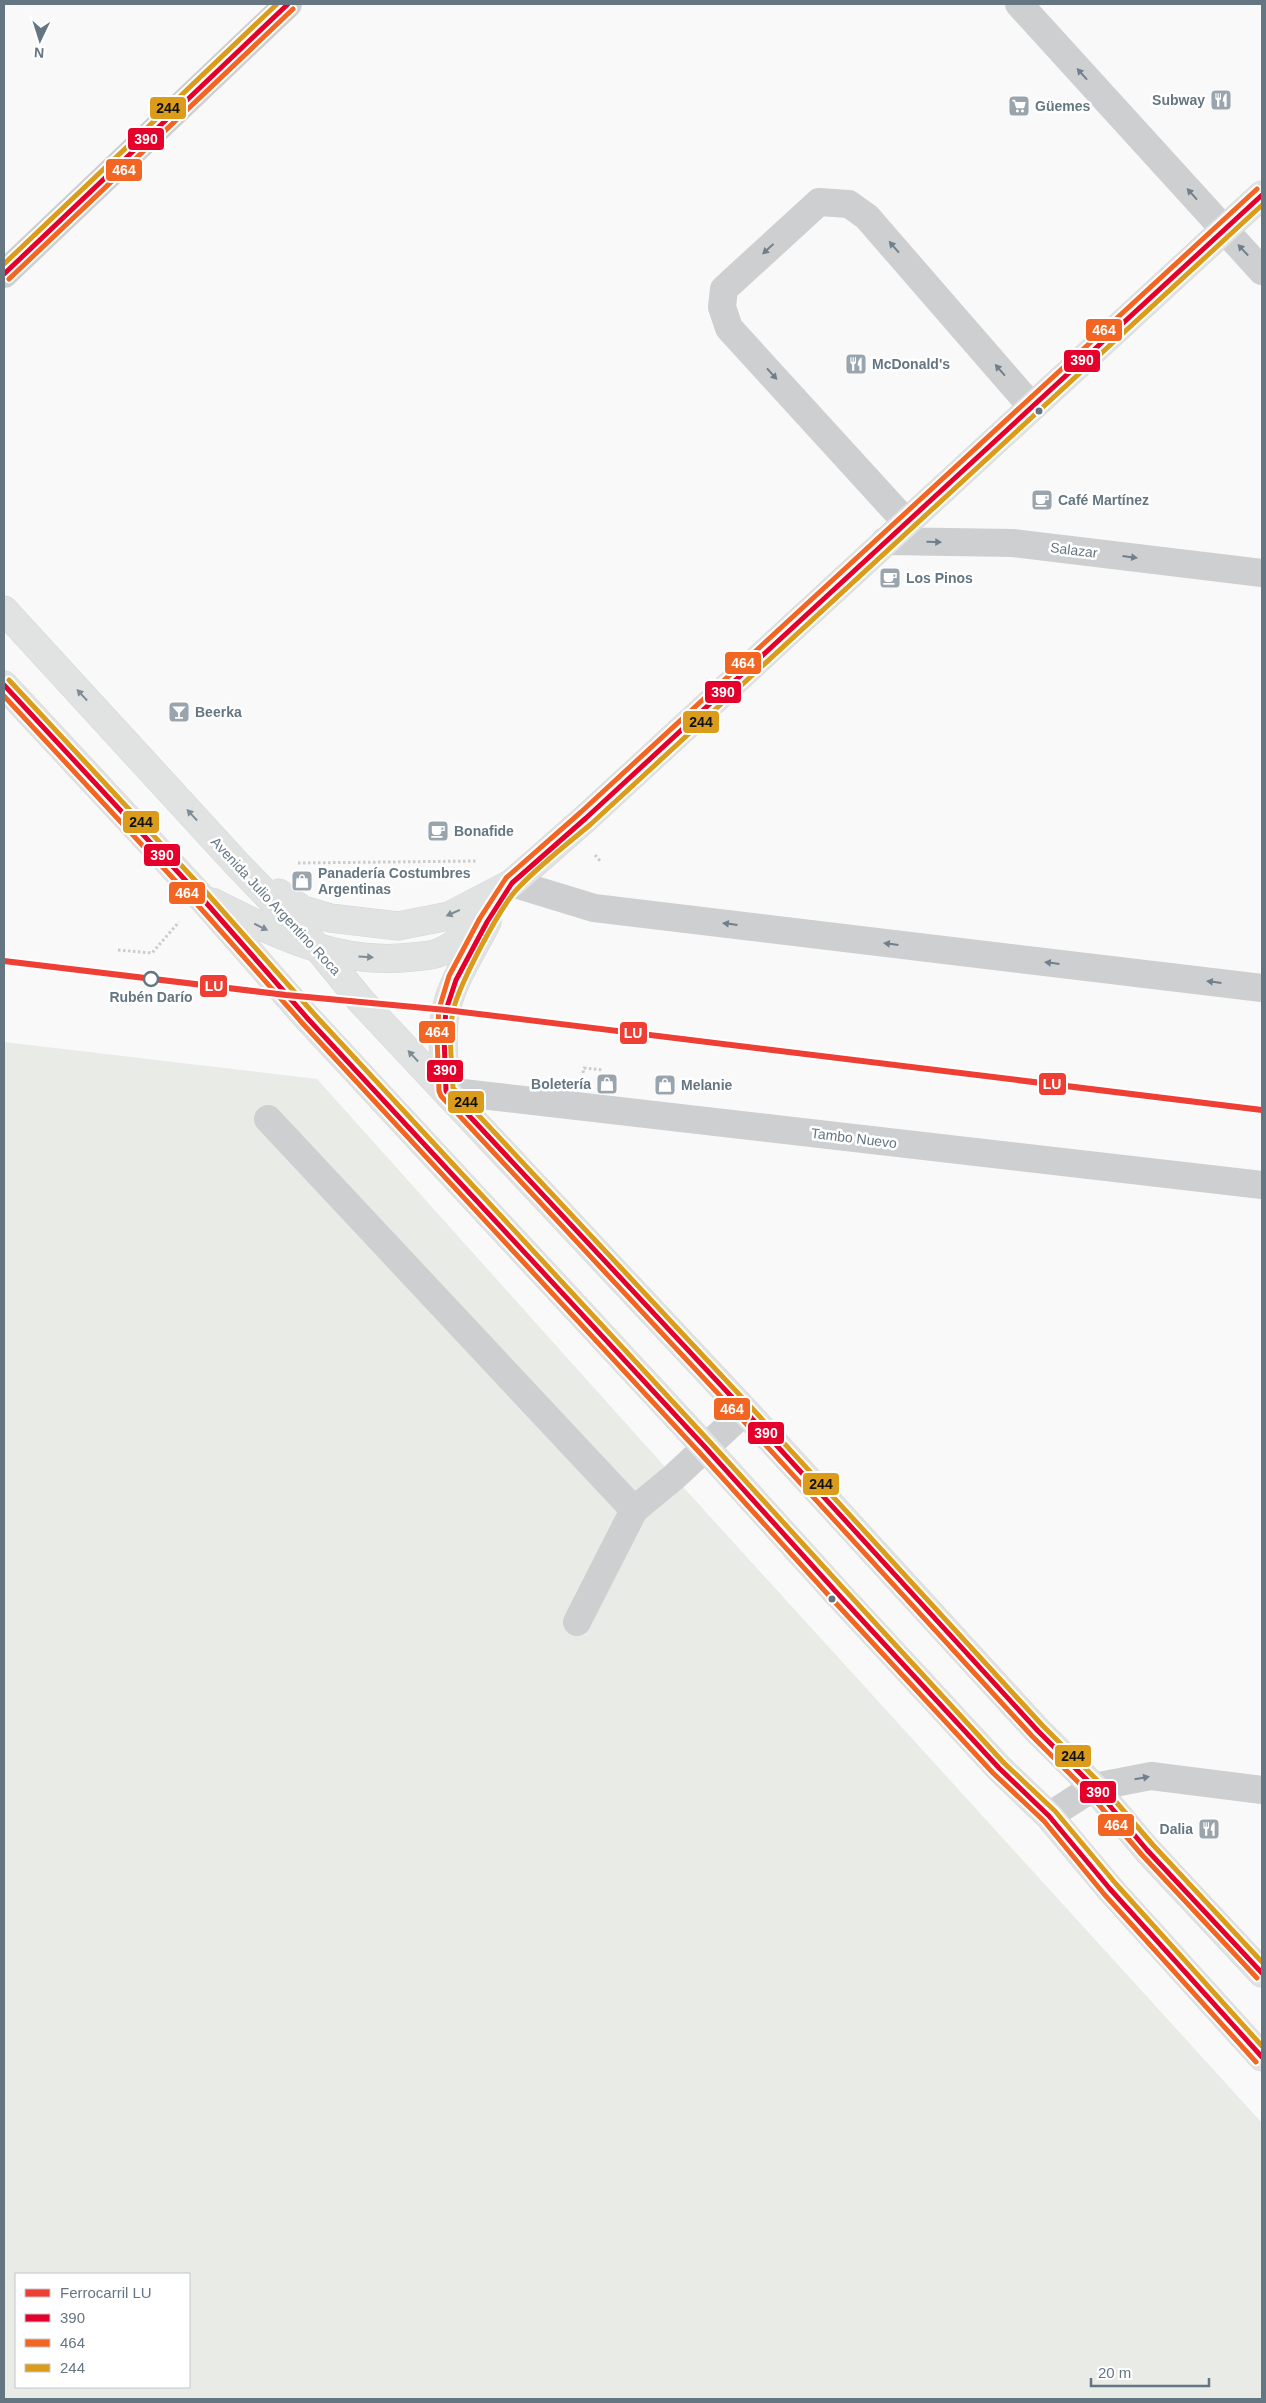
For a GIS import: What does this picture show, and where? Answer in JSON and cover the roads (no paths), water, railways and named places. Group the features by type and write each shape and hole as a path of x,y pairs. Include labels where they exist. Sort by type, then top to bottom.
{"main road":[{"path":"237,864 303,910 330,918 398,926 449,916 512,883 1262,195"},
{"name":"Avenida Julio Argentino Roca","path":"4,610 237,864 318,948 360,1001 745,1411 1038,1731 1094,1787 1148,1850 1262,1972"},
{"path":"4,685 201,897 309,1020 705,1447 992,1761 1048,1816 1110,1889 1262,2057"},
{"path":"446,1091 444,1036 446,1010 456,980 487,922 512,883"},
{"path":"201,897 266,930 318,948 350,956 396,959 436,954 487,922"}],"street":[{"path":"4,274 288,4"},
{"path":"1019,4 1262,271"},
{"path":"906,522 729,328 722,308 724,289 819,202 849,204 867,217 1032,407"},
{"name":"Salazar","path":"885,541 1013,543 1262,573"},
{"path":"512,883 594,908 1262,988"},
{"name":"Tambo Nuevo","path":"446,1091 1262,1186"},
{"path":"268,1119 634,1510"},
{"path":"577,1622 634,1510 745,1411"},
{"path":"1048,1816 1094,1787 1151,1776 1262,1790"}],"rail line":[{"name":"LU","path":"4,961 286,995 446,1010 1262,1110"}],"place":[{"name":"Subway","path":"1221,100"},
{"name":"Güemes","path":"1019,106"},
{"name":"McDonald's","path":"856,364"},
{"name":"Café Martínez","path":"1042,500"},
{"name":"Los Pinos","path":"890,578"},
{"name":"Beerka","path":"179,712"},
{"name":"Bonafide","path":"438,831"},
{"name":"Panadería Costumbres Argentinas","path":"302,881"},
{"name":"Rubén Darío","path":"151,979"},
{"name":"Boletería","path":"607,1084"},
{"name":"Melanie","path":"665,1085"},
{"name":"Dalia","path":"1209,1829"}]}
